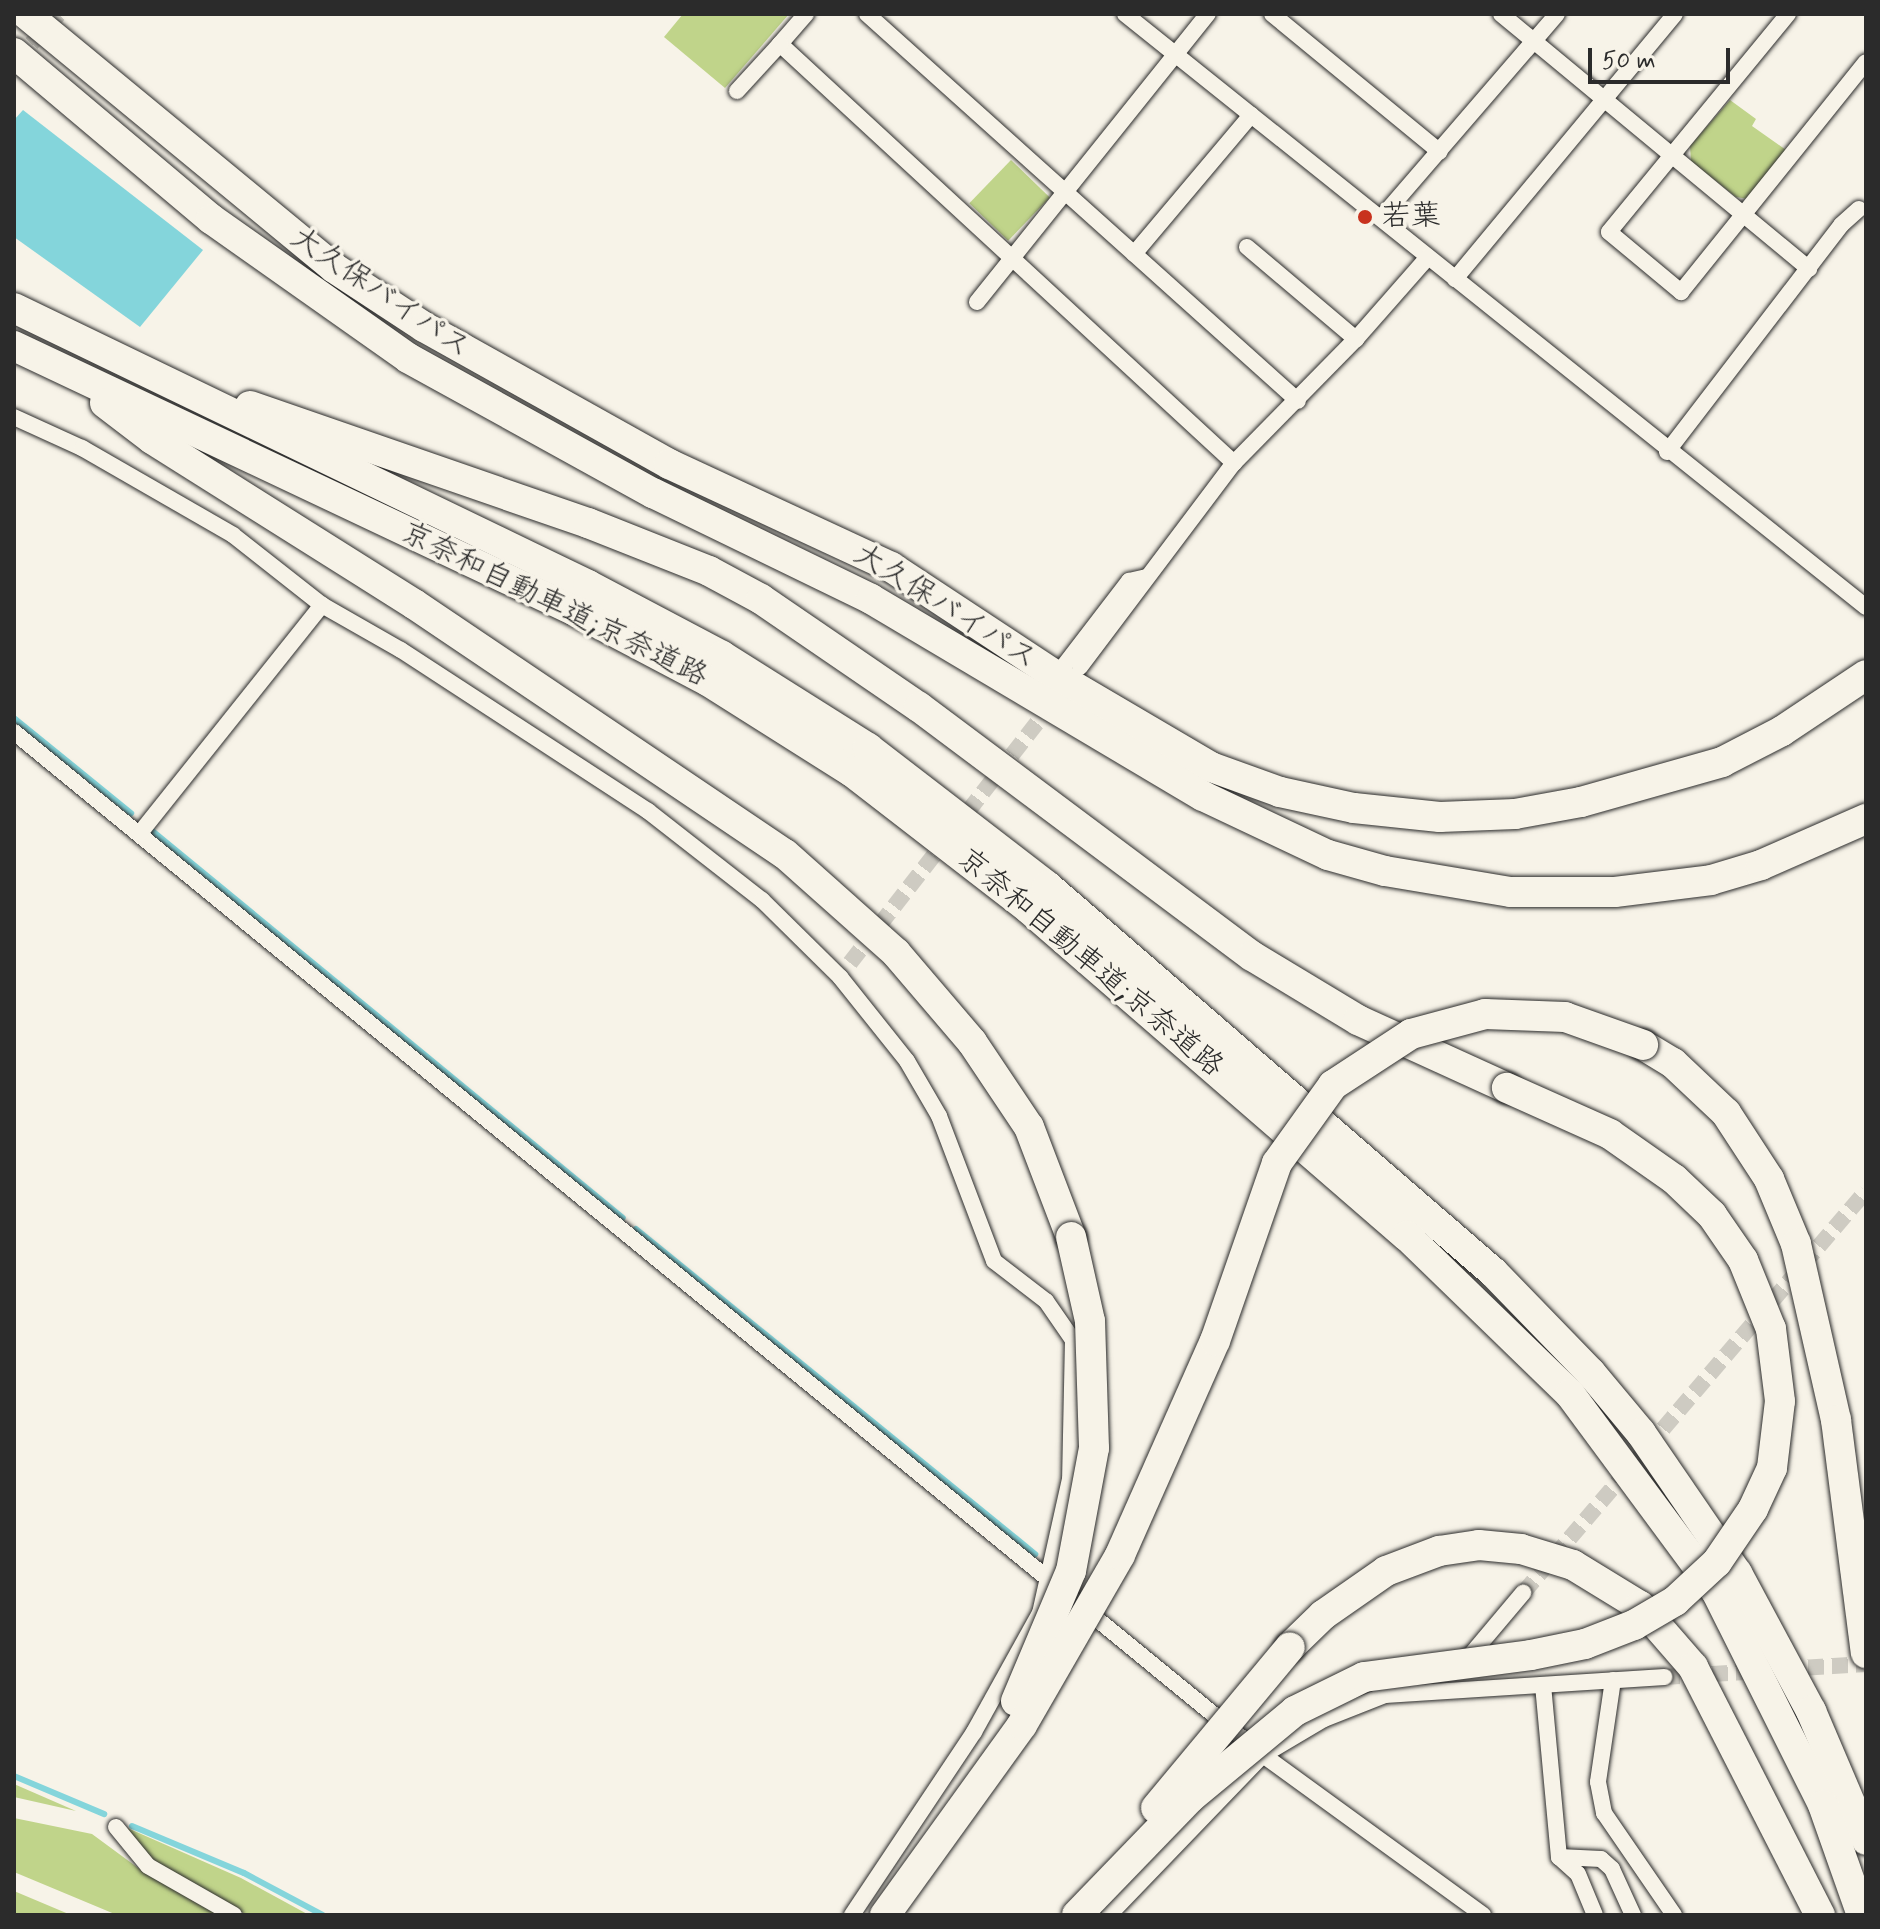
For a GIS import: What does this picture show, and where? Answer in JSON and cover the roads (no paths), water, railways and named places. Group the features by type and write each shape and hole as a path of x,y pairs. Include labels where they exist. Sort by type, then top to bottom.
{"highway":[{"name":"大久保バイパス","path":"26,14 310,249 424,327 669,464 891,567 1068,671 1211,767 1324,802 1440,817 1515,814 1658,784 1722,762 1782,731 1866,675"},
{"name":"大久保バイパス","path":"14,53 211,219 422,367 653,493 871,599 1203,796 1328,855 1385,871 1510,892 1615,892 1711,880 1761,865 1866,819"},
{"name":"京奈和自動車道;京奈道路","path":"14,308 588,585 802,704 986,837 1354,1170 1570,1394 1716,1591 1823,1805 1862,1915"},
{"name":"京奈和自動車道;京奈道路","path":"14,346 575,611 785,727 968,858 1354,1170 1493,1272 1641,1433 1720,1547 1811,1711 1866,1840"},
{"path":"127,365 494,487 722,578 919,707 1252,956 1358,1020 1610,1134 1674,1179 1712,1215 1743,1260 1771,1329 1780,1401 1772,1468 1753,1509 1717,1562 1675,1601 1634,1625 1585,1644 1531,1655 1364,1677 1295,1711 1190,1798 1077,1915"},
{"path":"57,366 152,439 414,604 785,854 896,953 972,1042 1029,1127 1071,1237 1090,1321 1095,1384 1092,1462 1071,1571 1003,1727 953,1812 882,1915"},
{"path":"882,1915 1022,1725 1120,1555 1215,1341 1277,1163 1333,1085 1411,1034 1485,1014 1565,1017 1643,1045 1673,1063 1726,1113 1769,1179 1796,1244 1836,1420 1866,1653"},
{"path":"1067,1915 1290,1647 1323,1615 1386,1571 1439,1551 1479,1545 1521,1549 1573,1565 1640,1606 1693,1667 1820,1915"}],"street":[{"path":"737,91 806,14"},
{"path":"867,14 1298,401"},
{"path":"1125,14 1667,452 1866,607"},
{"path":"977,302 1208,14"},
{"path":"1272,14 1440,152"},
{"path":"1501,14 1809,269"},
{"path":"1381,218 1557,14"},
{"path":"1455,279 1675,14"},
{"path":"1788,14 1609,232 1681,292 1866,62"},
{"path":"780,44 1014,255 1234,463"},
{"path":"1134,254 1251,115"},
{"path":"1667,452 1859,209"},
{"path":"1247,247 1356,339"},
{"path":"1068,671 1234,463 1298,401 1428,257"},
{"path":"14,417 82,448 233,535 322,605 648,811 845,970 907,1061 939,1116 994,1261 1046,1301 1073,1340 1070,1479 1040,1613 974,1732 852,1915"},
{"path":"1068,671 1129,581 1146,577"},
{"path":"140,833 322,605"},
{"path":"14,732 1263,1755 1483,1915"},
{"path":"1440,1691 1523,1593"},
{"path":"1109,1915 1263,1755 1324,1719 1385,1695 1664,1677"},
{"path":"1613,1680 1598,1782 1604,1813 1674,1915"},
{"path":"1543,1685 1559,1857 1578,1874 1595,1915"},
{"path":"116,1827 148,1866 234,1915"},
{"path":"1559,1857 1601,1859 1612,1869 1633,1915"}],"water":[{"path":"23,110 203,250 140,327 14,237 14,120"}],"waterway":[{"path":"14,718 131,813"},
{"path":"150,829 623,1218"},
{"path":"636,1229 1035,1554"},
{"path":"14,1776 104,1814"},
{"path":"132,1826 244,1873 323,1915"}],"tunnel":[{"path":"15,61 59,14"},
{"path":"850,963 1055,700"},
{"path":"1523,1593 1866,1191"},
{"path":"1784,1669 1866,1664"},
{"path":"1664,1677 1761,1671"}],"place":[{"name":"若葉","path":"1365,217"}]}
